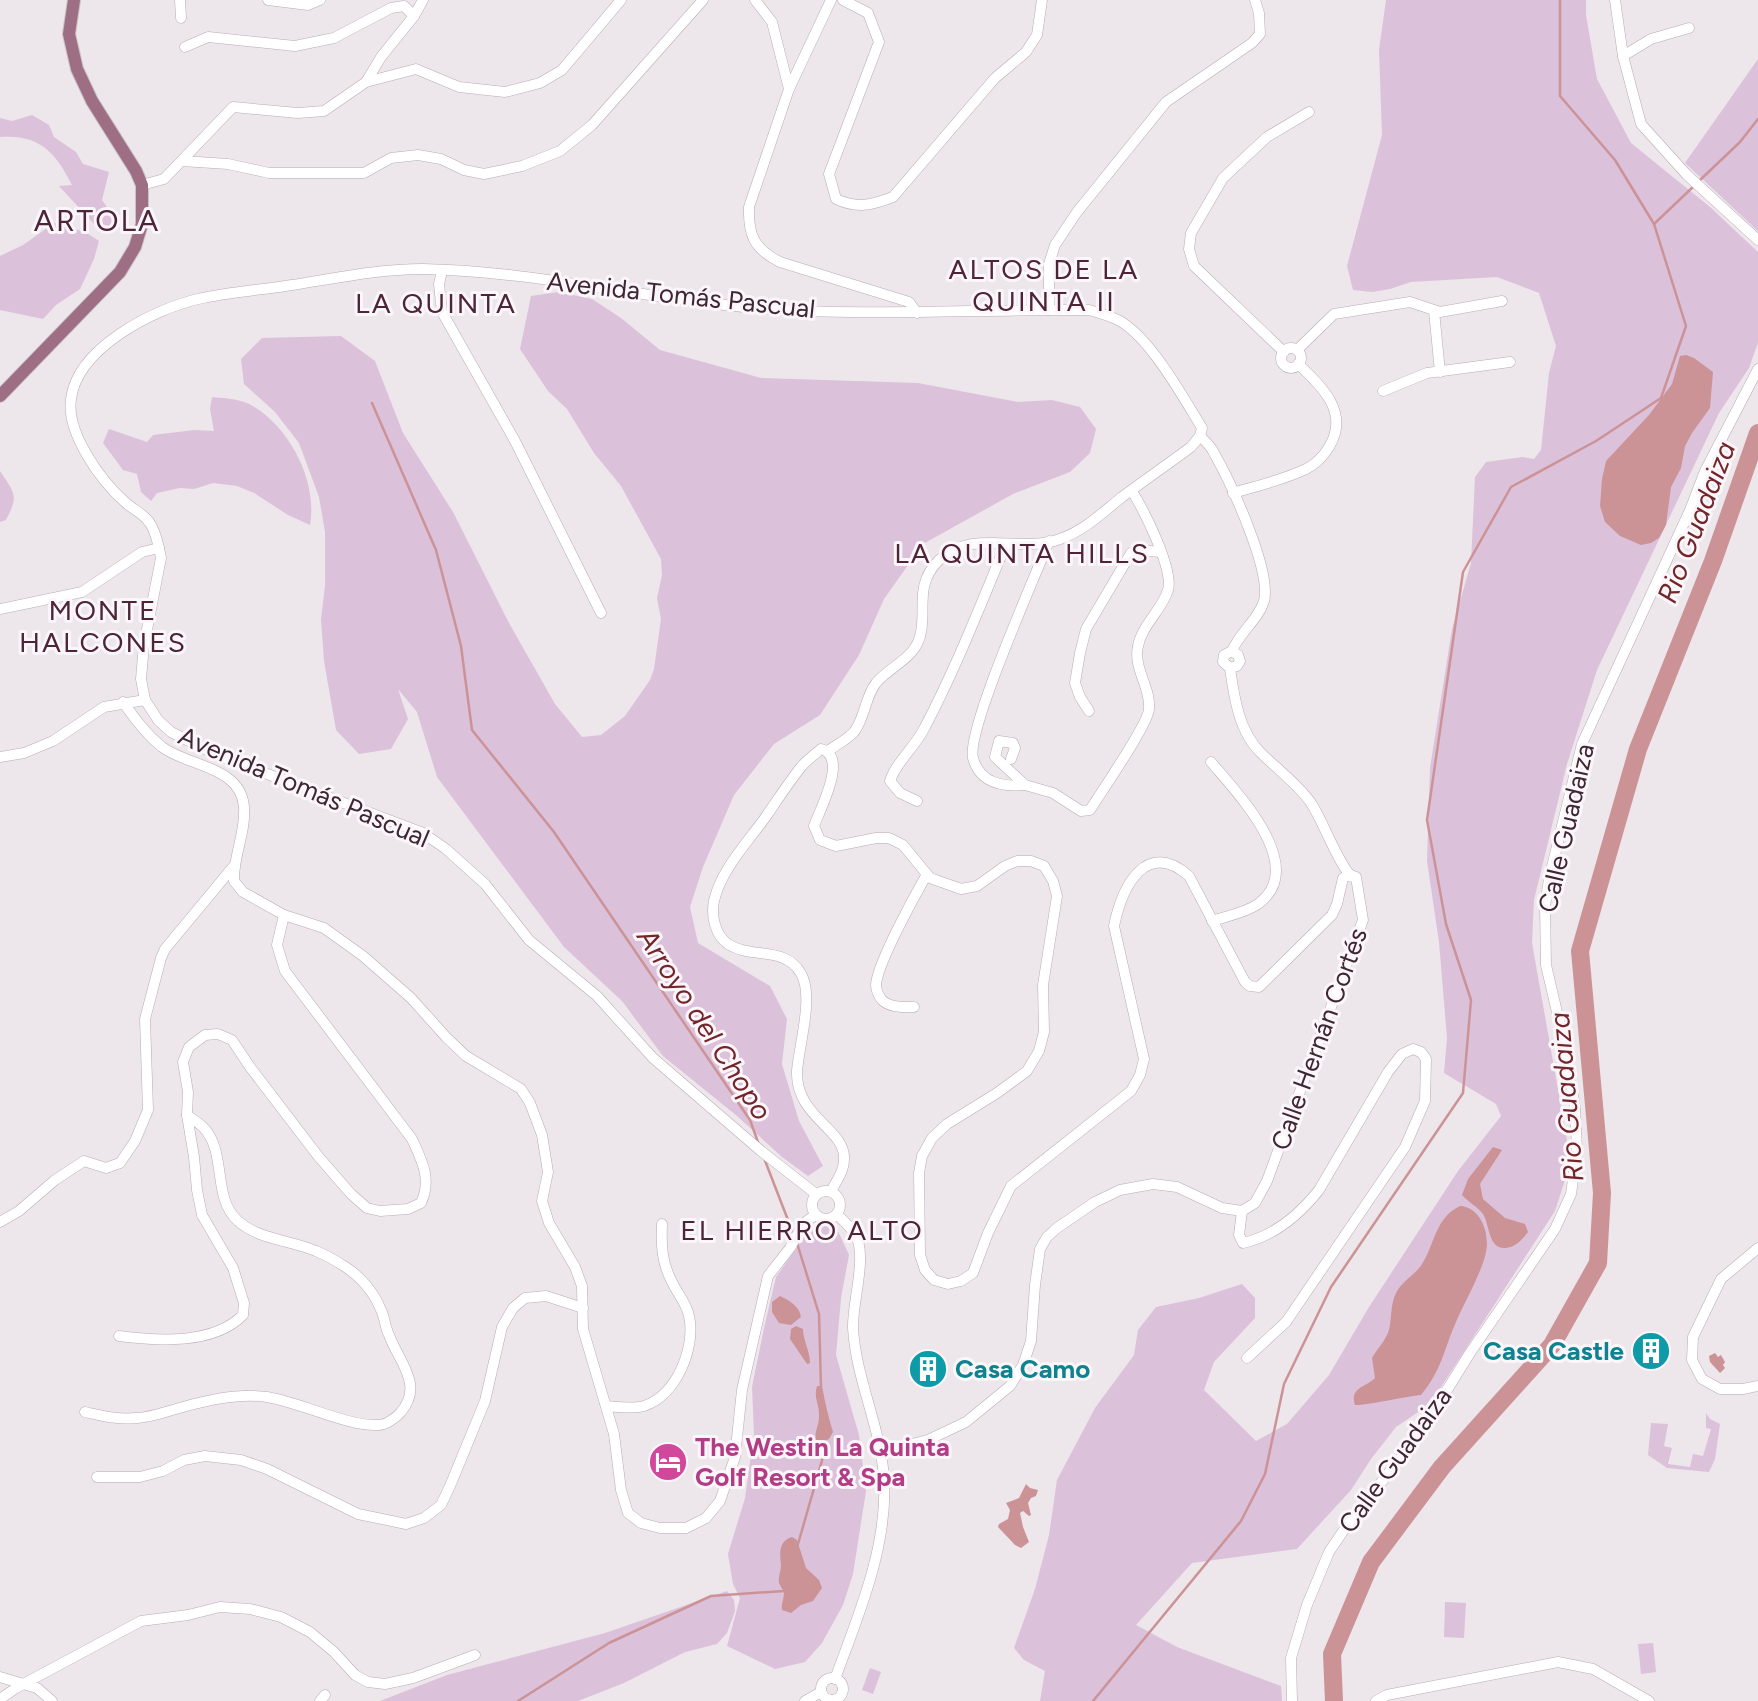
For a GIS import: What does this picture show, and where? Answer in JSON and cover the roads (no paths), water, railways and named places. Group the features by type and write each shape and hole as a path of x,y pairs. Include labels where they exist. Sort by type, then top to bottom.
{"main road":[{"path":"0,396 120,272 135,247 142,224 142,185 92,101 77,69 69,34 74,0"}],"street":[{"path":"180,0 181,18"},
{"path":"268,0 308,5 320,0"},
{"path":"366,82 381,57 424,0"},
{"path":"142,185 164,179 233,107 299,113 324,111 366,82 416,69 459,87 505,92 540,83 562,70 621,0"},
{"path":"182,161 228,164 269,173 364,173 391,158 418,155 441,159 464,170 484,174 522,166 560,151 592,125 703,0"},
{"path":"755,0 772,22 789,89"},
{"path":"831,0 789,89 749,207 748,224 754,241 765,254 909,302 916,313"},
{"path":"843,0 868,13 879,42 829,174 836,199 850,205 872,205 893,197 995,78 1026,52 1037,34 1042,0"},
{"path":"1049,310 1049,264 1055,245 1077,212 1166,102 1252,43 1260,34 1255,0"},
{"path":"1615,0 1623,56 1641,124 1687,175 1758,240"},
{"path":"185,47 208,37 295,46 334,38 391,8 404,6 414,16"},
{"path":"1623,56 1651,39 1689,27"},
{"path":"1284,352 1194,265 1189,249 1191,233 1223,178 1267,137 1309,112"},
{"name":"Avenida Tomás Pascual","path":"159,548 149,522 109,487 81,445 71,416 71,398 77,379 97,351 126,330 164,309 199,299 381,270 504,275 755,308 850,313 1089,310 1121,322 1139,336 1175,384 1202,428 1200,436 1213,450 1233,493 1262,566 1266,588 1263,605 1232,651 1238,654 1240,661 1237,666 1230,668 1240,716 1259,751 1302,791 1350,875"},
{"path":"442,271 439,285 442,313 515,441 601,613"},
{"path":"1297,351 1334,314 1410,302 1440,312 1502,301"},
{"path":"1434,311 1440,372"},
{"path":"1290,348 1297,351 1301,357 1298,364 1292,368 1285,365 1281,359 1284,352 1290,348"},
{"path":"1383,391 1427,373 1510,362"},
{"path":"1233,493 1308,469 1331,444 1337,430 1333,406 1322,387 1298,364"},
{"name":"Calle Guadaiza","path":"1292,1701 1291,1658 1307,1605 1329,1552 1350,1521 1417,1438 1470,1353 1555,1229 1571,1194 1577,1150 1575,1107 1546,965 1545,906 1549,879 1582,744 1690,510 1705,471 1758,369"},
{"path":"831,1191 843,1171 845,1155 839,1140 801,1098 797,1075 807,993 804,977 795,964 780,956 744,952 727,943 717,932 713,916 714,901 724,876 802,766 821,749 828,751 854,732 876,684 912,653 921,633 921,597 938,562 961,545 984,541 1037,544 1060,539 1087,526 1191,447 1200,436"},
{"path":"1049,541 981,713 973,746 973,758 978,770 990,781 1004,786 1025,785 1053,793 1081,811 1090,810 1143,725 1149,709 1139,674 1138,646 1144,630 1168,589 1169,578 1160,552 1146,514 1132,491"},
{"path":"917,801 900,793 890,780 893,771 906,758 939,699 1006,544"},
{"path":"0,610 82,592 142,552 159,548 161,558 143,657 141,679 145,700 104,707 53,741 24,753 0,757"},
{"path":"1089,711 1074,683 1086,629 1131,554 1139,550 1160,552"},
{"name":"Avenida Tomás Pascual","path":"145,700 171,732 215,754 423,833 446,849 485,884 529,940 597,996 653,1058 761,1151 816,1194"},
{"path":"124,702 146,732 165,749 225,776 240,789 244,805 244,827 233,867 233,881 243,892 284,915 324,928 363,956 411,998 466,1056 521,1089 530,1103 542,1135 548,1172 542,1201 549,1223 575,1267 582,1286 583,1329 614,1434 621,1490 628,1513 641,1523 660,1528 686,1528 706,1518 720,1501 735,1457 742,1390 768,1276 790,1248 803,1224 815,1215"},
{"path":"1012,760 1013,743 999,741 995,757 1025,785"},
{"name":"Calle Hernán Cortés","path":"828,751 832,755 834,775 814,826 820,840 836,846 889,838 903,845 930,878 961,890 977,886 1005,866 1017,861 1031,861 1044,866 1053,881 1057,896 1042,985 1044,1032 1039,1051 1027,1070 932,1138 922,1156 919,1173 920,1255 925,1270 934,1280 948,1284 961,1281 973,1273 988,1233 1011,1186 1131,1091 1140,1076 1144,1059 1114,926 1117,910 1133,876 1146,865 1162,862 1178,867 1189,876 1245,982 1250,986 1259,986 1332,915 1343,878 1350,875 1356,877 1363,920 1267,1181 1255,1203 1242,1211"},
{"path":"1211,762 1255,818 1271,847 1277,866 1271,889 1257,905 1212,921"},
{"path":"0,1222 19,1211 55,1180 85,1161 106,1168 120,1163 135,1141 148,1110 145,1019 161,958 165,949 233,867"},
{"path":"914,1007 890,1005 881,999 876,987 889,950 927,874"},
{"path":"118,1336 207,1336 225,1330 243,1315 244,1303 233,1268 202,1215 199,1205 183,1062 189,1047 205,1035 218,1034 232,1040 250,1068 318,1156 367,1208 380,1211 408,1209 421,1203 426,1192 426,1170 412,1139 285,971 276,945 284,915"},
{"path":"880,1452 928,1440 966,1422 1010,1386 1023,1365 1031,1341 1040,1249 1047,1237 1057,1228 1095,1202 1120,1190 1153,1184 1177,1186 1222,1208 1242,1211 1239,1235 1243,1242 1254,1240 1290,1221 1306,1207 1319,1190 1388,1072 1402,1054 1413,1049 1421,1052 1426,1059 1425,1101 1405,1147 1286,1322 1247,1359"},
{"path":"85,1412 112,1419 138,1418 159,1415 184,1406 232,1398 267,1397 382,1426 399,1415 410,1401 412,1388 407,1372 389,1335 381,1309 366,1284 346,1267 316,1251 260,1233 238,1220 227,1206 213,1143 205,1128 187,1115"},
{"path":"823,1190 831,1191 838,1197 840,1206 837,1214 830,1219 822,1219 815,1215 811,1204 816,1194 823,1190"},
{"path":"835,1679 874,1571 884,1502 884,1478 876,1426 856,1355 853,1325 860,1252 855,1234 837,1214"},
{"path":"607,1406 642,1407 657,1400 673,1383 687,1357 692,1334 689,1312 663,1260 662,1224"},
{"path":"1758,1248 1721,1279 1693,1338 1692,1360 1702,1379 1720,1389 1758,1386"},
{"path":"97,1477 140,1477 163,1471 184,1460 205,1456 242,1461 267,1469 358,1514 407,1524 424,1518 440,1505 450,1486 485,1401 502,1327 513,1308 524,1298 546,1296 583,1308"},
{"path":"0,1699 141,1621 188,1615 220,1607 250,1609 281,1617 310,1632 334,1652 355,1675 368,1682 385,1684 413,1678 475,1655"},
{"path":"1376,1701 1387,1695 1558,1662 1593,1669 1648,1701"},
{"path":"0,1677 37,1688 52,1701"},
{"path":"806,1701 821,1692 823,1682 828,1679 835,1679 842,1686 842,1699 829,1699 821,1692"}],"waterway":[{"path":"1560,0 1560,96 1615,160 1654,224"},
{"path":"1699,181 1740,142 1758,119"},
{"path":"1093,1701 1241,1521 1265,1474 1284,1384 1331,1287 1463,1093 1471,1000 1446,924 1427,820 1463,572 1511,487 1596,441 1661,398 1686,326 1654,224 1694,186"},
{"name":"Arroyo del Chopo","path":"372,403 436,550 461,646 472,730 554,832 750,1120 759,1145"},
{"name":"Rio Guadaiza","path":"1334,1701 1332,1654 1371,1562 1442,1467 1552,1345 1598,1263 1602,1193 1580,951 1638,749 1713,561 1758,433"},
{"name":"Arroyo del Chopo","path":"764,1158 793,1233"},
{"name":"Arroyo del Chopo","path":"797,1243 819,1314 821,1387"},
{"name":"Arroyo del Chopo","path":"798,1544 823,1457 823,1442"},
{"name":"Arroyo del Chopo","path":"518,1701 609,1643 711,1596 784,1591"}],"place":[{"name":"Casa Castle","path":"1651,1351"},
{"name":"Casa Camo","path":"928,1369"},
{"name":"The Westin La Quinta Golf Resort & Spa","path":"668,1462"}],"district":[{"name":"ARTOLA","path":"97,221"},
{"name":"ALTOS DE LA QUINTA II","path":"1044,285"},
{"name":"LA QUINTA","path":"436,303"},
{"name":"LA QUINTA HILLS","path":"1022,553"},
{"name":"MONTE HALCONES","path":"103,626"},
{"name":"EL HIERRO ALTO","path":"802,1230"}]}
